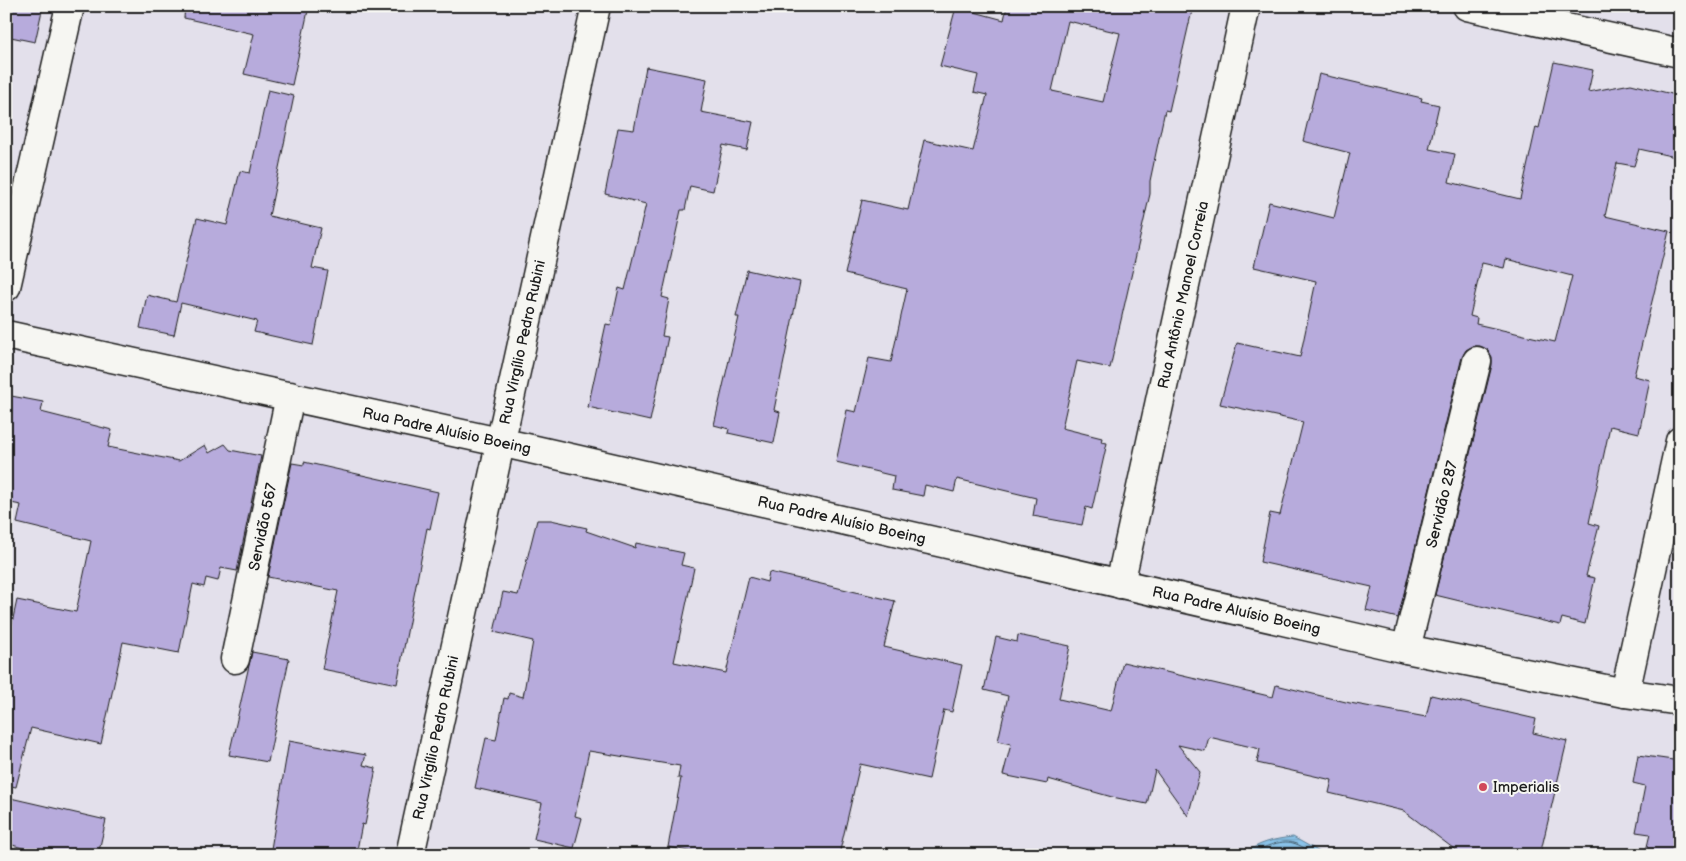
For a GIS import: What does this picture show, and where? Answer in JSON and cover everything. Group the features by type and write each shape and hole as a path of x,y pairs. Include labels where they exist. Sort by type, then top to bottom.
{"street":[{"path":"6,287 70,6"},
{"name":"Rua Virgílio Pedro Rubini","path":"410,855 596,6"},
{"name":"Rua Antônio Manoel Correia","path":"1120,584 1246,6"},
{"path":"1467,6 1680,54"},
{"name":"Rua Padre Aluísio Boeing","path":"6,335 500,443 1406,649 1625,693 1680,701"},
{"name":"Servidão 287","path":"1406,649 1477,361"},
{"name":"Servidão 567","path":"235,659 290,396"},
{"path":"1625,693 1680,441"}],"water":[{"path":"1293,837 1325,855 1242,855 1266,842"}],"building":[{"path":"6,6 43,6 35,42 6,36"},
{"path":"185,6 309,6 292,85 244,74 254,34 184,18"},
{"path":"1007,6 1193,6 1169,111 1165,110 1150,181 1150,194 1110,368 1077,361 1062,428 1102,438 1101,442 1107,443 1092,509 1086,507 1082,525 1033,516 1036,498 957,479 954,492 925,485 923,496 892,490 894,476 836,462 847,410 856,412 869,358 891,362 907,289 845,274 862,200 908,210 924,140 973,151 987,95 974,92 978,75 940,66 956,7 1004,20","holes":["1068,21 1120,33 1103,102 1052,91"]},
{"path":"1554,62 1593,70 1588,92 1631,84 1680,96 1680,158 1639,149 1634,166 1617,163 1605,216 1669,231 1634,376 1650,380 1639,433 1610,426 1589,523 1599,526 1586,576 1595,578 1585,624 1562,618 1560,625 1435,595 1492,365 1492,357 1488,350 1480,346 1473,346 1466,350 1462,357 1398,618 1366,610 1372,587 1260,562 1270,513 1280,515 1303,422 1220,404 1237,343 1300,357 1316,281 1254,267 1269,202 1334,218 1350,153 1303,141 1319,74 1422,98 1421,101 1439,105 1429,149 1455,154 1449,182 1520,199 1536,127 1539,128","holes":["1506,259 1572,276 1555,342 1476,324 1477,318 1470,316 1482,263 1504,268"]},
{"path":"646,67 707,79 701,112 753,122 747,150 723,145 713,191 690,186 685,210 681,210 662,297 669,299 662,336 668,337 650,421 588,407 606,324 611,325 619,288 625,290 646,204 605,194 618,128 634,130"},
{"path":"268,90 294,96 269,216 321,228 312,268 328,271 313,345 254,332 257,321 181,303 174,335 140,328 147,295 176,302 197,218 227,225 240,171 250,173"},
{"path":"747,270 800,282 774,410 780,412 774,443 728,433 729,429 714,425 739,317 736,317"},
{"path":"6,395 43,402 41,412 112,430 108,447 179,461 205,445 209,453 225,444 230,450 261,456 237,571 221,568 218,581 206,578 204,587 193,584 179,653 123,642 101,744 31,728 16,787 6,785 6,631 10,632 17,600 76,612 91,541 17,523 21,505 6,502"},
{"path":"304,462 438,492 430,529 427,528 397,684 322,669 338,591 268,577 292,463 304,465"},
{"path":"537,520 551,520 587,528 586,531 635,548 636,543 684,553 681,565 694,568 674,662 726,673 749,577 767,582 769,572 895,601 884,647 962,665 952,712 944,710 929,779 860,764 839,855 709,855 668,847 681,778 678,778 680,766 589,751 575,816 582,818 574,848 534,839 542,803 475,788 486,738 496,740 504,698 508,699 509,693 523,697 533,641 494,632 503,592 518,595"},
{"path":"1018,635 1070,646 1059,699 1111,711 1123,662 1273,697 1276,685 1350,703 1426,717 1431,695 1536,719 1533,733 1567,741 1540,855 1462,855 1404,811 1329,793 1332,780 1257,763 1260,749 1209,737 1205,751 1178,745 1200,772 1188,816 1155,770 1147,804 1112,797 1048,779 1047,784 1003,775 1011,744 998,741 1008,696 984,690 996,637 1017,642"},
{"path":"252,652 289,659 268,762 229,755"},
{"path":"289,741 366,755 363,765 376,768 365,825 362,824 356,855 270,855"},
{"path":"1638,755 1680,761 1680,855 1645,855 1650,834 1636,832 1645,786 1633,783"},
{"path":"6,797 106,820 98,855 28,855 29,850 6,843"}],"place":[{"name":"Imperialis","path":"1483,787"}]}
